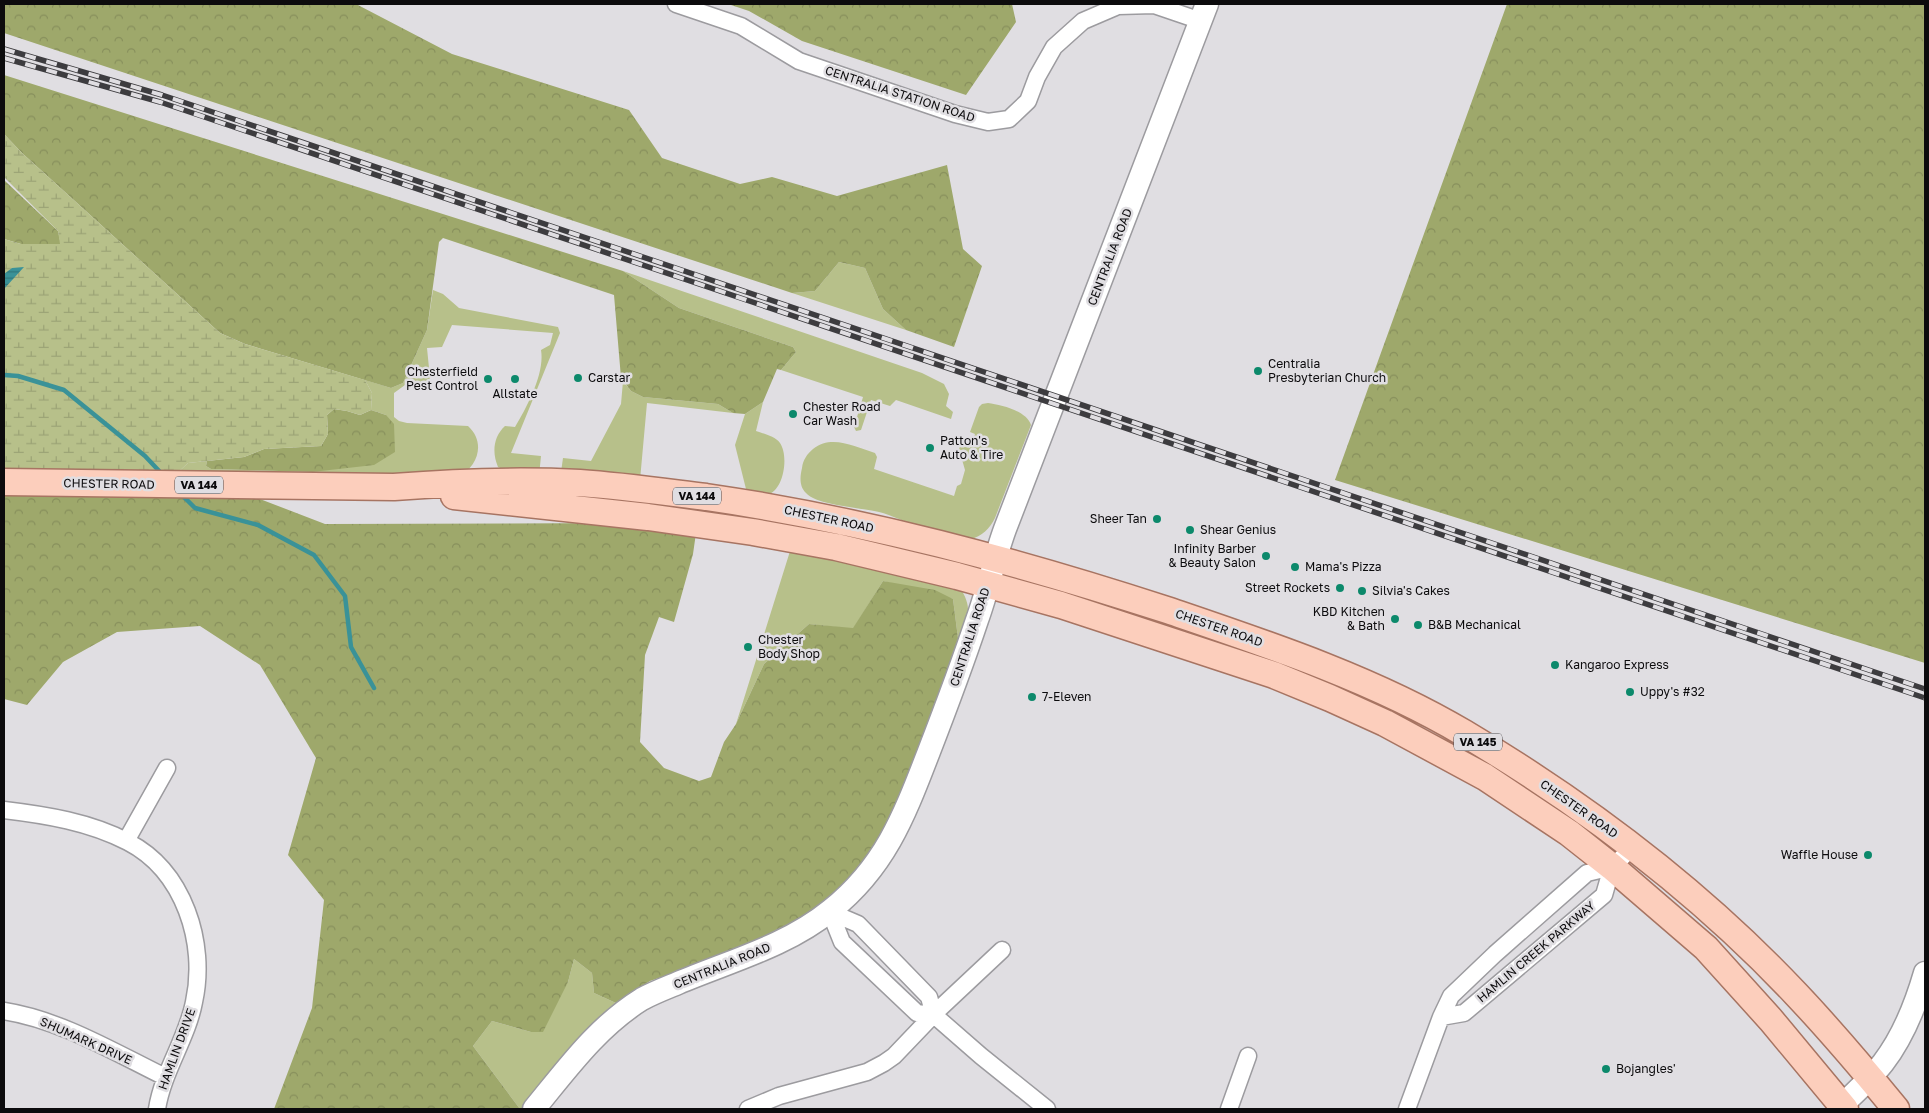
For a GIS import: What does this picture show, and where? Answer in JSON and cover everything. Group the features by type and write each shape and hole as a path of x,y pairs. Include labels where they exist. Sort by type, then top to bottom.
{"main road":[{"name":"CENTRALIA ROAD","path":"534,1109 598,1032 620,1014 644,998 720,965 773,946 804,930 830,912 861,882 876,864 902,820 978,618 995,557 1204,12"},
{"name":"CHESTER ROAD","path":"4,482 394,486 520,481 583,483 647,489 760,505 838,520 995,557 1226,630 1363,683 1461,732 1532,775 1601,822 1709,910 1748,946 1795,993 1896,1109"},
{"name":"CHESTER ROAD","path":"394,486 457,497 648,517 752,532 836,547 987,584 1061,605 1274,675 1330,698 1386,723 1485,777 1569,833 1612,867 1706,948 1771,1020 1844,1107"},
{"path":"1844,1107 1870,1078 1896,1044 1913,1008 1925,973"}],"street":[{"name":"CENTRALIA STATION ROAD","path":"676,4 740,26 799,61 955,114 988,122 1009,119 1028,101 1037,77 1054,47 1083,21 1118,6 1154,5 1204,12"},
{"path":"126,840 167,768"},
{"name":"HAMLIN DRIVE","path":"4,810 44,815 78,823 126,840 151,859 167,876 179,894 189,914 195,936 198,955 198,979 188,1025 165,1077 157,1109"},
{"path":"1612,867 1633,847"},
{"name":"HAMLIN CREEK PARKWAY","path":"1407,1109 1440,1017 1451,996 1495,954 1587,873 1612,867 1604,895 1464,1013 1440,1017"},
{"path":"830,912 842,942 916,1013 934,1015"},
{"path":"830,912 858,924 929,997 934,1015 1047,1109"},
{"path":"748,1109 779,1096 867,1072 894,1056 1002,950"},
{"name":"SHUMARK DRIVE","path":"4,1011 20,1014 54,1026 97,1044 165,1077"},
{"path":"1229,1109 1248,1056"}],"green space":[{"path":"4,4 356,4 452,54 629,110 662,158 740,184 772,177 837,196 947,165 963,249 982,266 954,347 906,330 883,309 865,268 839,262 815,291 792,293 4,33"},
{"path":"728,4 1012,4 1016,22 966,95 802,41 749,11"},
{"path":"1507,4 1925,4 1925,663 1335,480"},
{"path":"4,75 623,271 679,308 793,347 796,352 781,370 777,369 763,402 745,414 733,413 718,404 643,397 631,391 621,378 614,295 443,238 439,242 427,330 403,383 391,388 245,344 220,333 22,153 4,134"},
{"path":"4,134 22,153 220,333 245,344 365,380 372,393 371,410 360,415 334,409 327,415 328,434 321,446 264,449 244,457 188,463 174,476 4,474 4,239 21,244 60,244 58,231 4,177"},
{"path":"4,180 58,231 61,245 21,244 4,239"},
{"path":"839,262 865,268 883,309 906,330 792,293 815,291"},
{"path":"623,271 922,373 944,384 949,394 946,406 953,412 951,419 896,400 890,406 871,400 861,430 856,431 854,427 863,397 781,370 796,352 793,347 679,308"},
{"path":"433,290 443,294 459,308 558,327 560,333 511,453 541,456 539,476 511,473 498,467 494,451 496,440 501,430 505,426 515,427 525,410 538,379 542,359 541,350 550,345 553,333 452,325 442,347 427,348 430,378 427,382 405,385 394,393 394,417 399,421 407,423 468,426 474,432 477,439 477,454 471,467 459,476 174,476 188,463 207,461 206,466 211,469 312,472 386,415 371,410 372,393 365,380 391,388 403,383 427,330"},
{"path":"623,381 631,391 643,397 718,404 733,413 647,403 640,480 561,472 563,458 591,461 621,404"},
{"path":"763,402 756,431 772,437 780,443 783,449 784,464 781,480 777,487 773,492 763,496 747,493 735,445 745,414"},
{"path":"988,403 1019,412 1029,420 1031,425 995,518 988,529 978,536 970,539 959,539 936,534 890,515 840,506 819,500 811,497 802,487 801,471 807,455 820,445 836,442 875,453 877,457 874,469 954,496 957,486 961,484 965,470 959,449 960,445 970,448 975,434 970,432 979,407 982,404"},
{"path":"334,409 360,415 371,410 386,415 394,424 395,452 374,465 312,472 211,469 206,466 207,461 244,457 264,449 321,446 328,434 327,415"},
{"path":"4,488 247,494 325,524 627,523 696,533 693,554 674,622 659,617 645,655 640,742 664,768 699,781 711,777 724,742 736,724 764,664 809,624 853,628 883,581 935,590 953,599 959,646 898,815 836,900 752,946 650,981 616,1003 594,993 592,973 574,959 568,982 543,1032 531,1032 492,1021 473,1046 520,1109 274,1109 312,1008 324,900 288,855 316,758 260,665 200,626 117,632 63,662 27,705 4,699"},
{"path":"791,548 960,588 967,603 968,617 959,646 953,599 883,581 853,629 809,624 764,664 736,724"},
{"path":"574,959 592,973 594,993 616,1003 593,1026 526,1109 520,1109 473,1046 492,1021 531,1032 568,982"}],"water":[{"path":"24,267 4,289 4,274 12,268"}],"waterway":[{"path":"4,375 18,376 64,390 145,456 161,473"},
{"path":"183,496 195,508 258,525 314,555 345,596 351,647 374,688"}],"railway":[{"path":"4,49 162,95 1925,689"},
{"path":"4,58 160,102 1925,698"}],"place":[{"name":"Centralia Presbyterian Church","path":"1258,371"},
{"name":"Carstar","path":"578,378"},
{"name":"Chesterfield Pest Control","path":"488,379"},
{"name":"Allstate","path":"515,379"},
{"name":"Chester Road Car Wash","path":"793,414"},
{"name":"Patton's Auto & Tire","path":"930,448"},
{"name":"Sheer Tan","path":"1157,519"},
{"name":"Shear Genius","path":"1190,530"},
{"name":"Infinity Barber & Beauty Salon","path":"1266,556"},
{"name":"Mama's Pizza","path":"1295,567"},
{"name":"Street Rockets","path":"1340,588"},
{"name":"Silvia's Cakes","path":"1362,591"},
{"name":"KBD Kitchen & Bath","path":"1395,619"},
{"name":"B&B Mechanical","path":"1418,625"},
{"name":"Chester Body Shop","path":"748,647"},
{"name":"Kangaroo Express","path":"1555,665"},
{"name":"Uppy's #32","path":"1630,692"},
{"name":"7-Eleven","path":"1032,697"},
{"name":"Waffle House","path":"1868,855"},
{"name":"Bojangles'","path":"1606,1069"}]}
